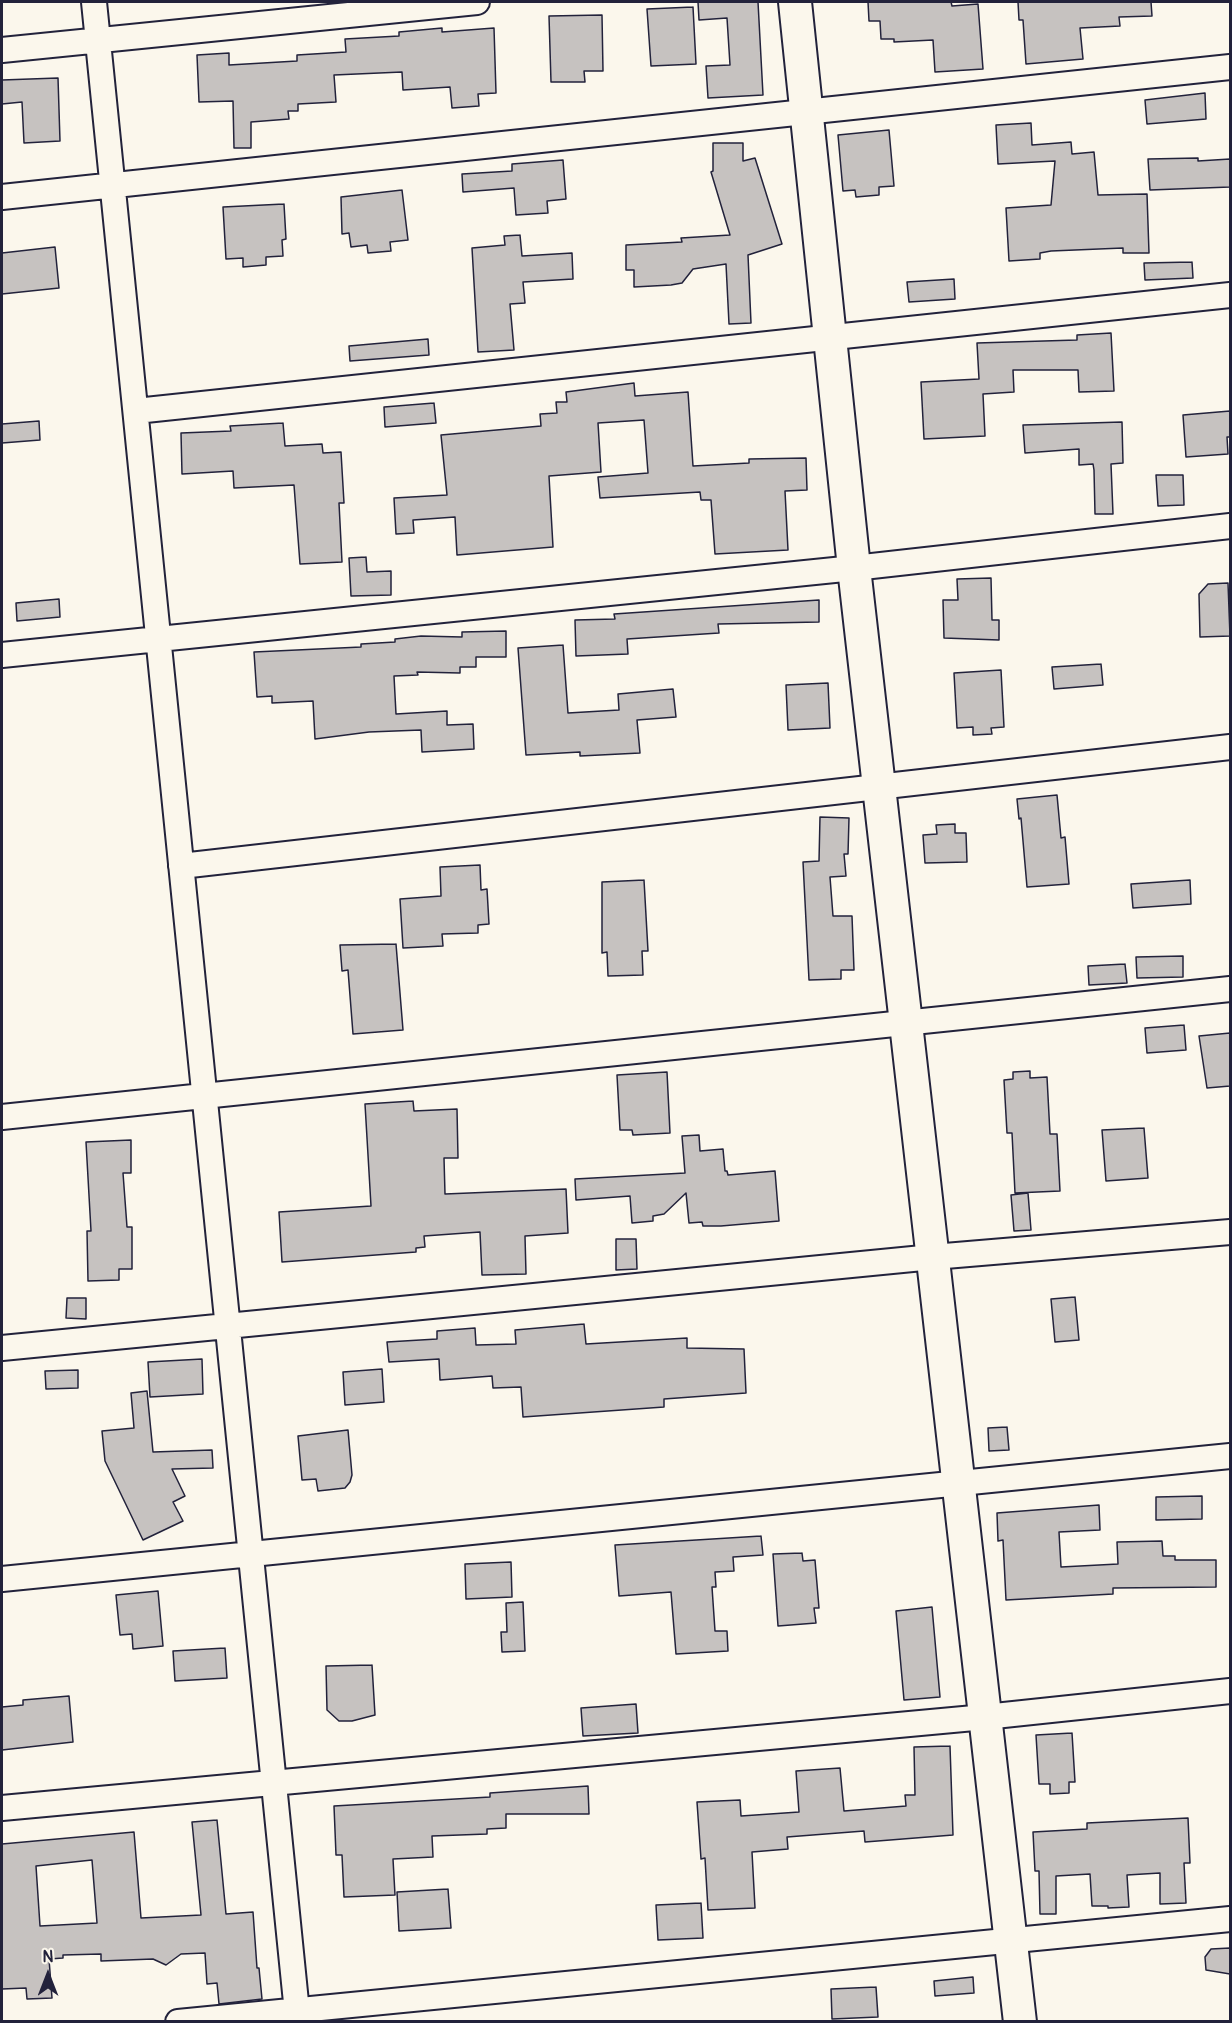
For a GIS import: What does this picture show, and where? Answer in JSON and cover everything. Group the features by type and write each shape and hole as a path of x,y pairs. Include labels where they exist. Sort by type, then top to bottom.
{"main road":[{"path":"795,2 854,568 1020,2022"}],"street":[{"path":"94,2 298,2016"},
{"path":"2,50 477,2"},
{"path":"2,197 1230,67"},
{"path":"136,411 1230,295"},
{"path":"2,656 854,568 1230,526"},
{"path":"181,866 1230,747"},
{"path":"2,1117 1230,989"},
{"path":"2,1348 933,1257 1230,1232"},
{"path":"2,1579 1230,1456"},
{"path":"2,1808 985,1717 1230,1691"},
{"path":"178,2022 298,2016 1230,1919"}],"building":[{"path":"698,2 758,2 763,95 708,98 706,66 730,65 727,18 699,20"},
{"path":"868,2 951,2 952,6 978,4 983,69 935,72 933,40 894,42 894,39 881,39 880,21 869,21"},
{"path":"1018,2 1151,2 1152,16 1119,17 1120,26 1080,28 1083,59 1026,64 1023,20 1019,20"},
{"path":"693,7 696,64 651,66 647,9"},
{"path":"602,15 603,71 584,71 585,82 551,82 549,16"},
{"path":"442,28 442,32 494,28 496,93 478,94 479,106 452,108 450,87 403,90 402,72 334,75 336,102 298,104 298,111 288,111 289,119 251,122 251,148 234,148 233,101 199,102 197,55 229,53 229,65 297,61 297,55 346,52 345,39 399,36 399,32"},
{"path":"58,78 60,141 24,143 22,102 2,104 2,80"},
{"path":"1205,93 1206,119 1147,124 1145,100"},
{"path":"1031,123 1032,145 1071,142 1072,154 1094,152 1098,195 1147,194 1149,253 1123,253 1123,248 1051,251 1040,253 1040,259 1009,261 1006,208 1051,205 1055,161 998,164 996,125"},
{"path":"889,130 894,186 879,187 879,195 856,197 855,190 843,191 838,135"},
{"path":"713,143 743,143 743,161 755,158 782,244 748,255 751,323 729,324 726,264 693,269 682,283 671,285 634,287 634,270 626,270 626,245 682,242 681,238 730,235 711,172 713,171"},
{"path":"1198,158 1198,161 1230,159 1230,187 1150,190 1148,159"},
{"path":"563,160 566,199 547,201 548,213 516,215 514,188 463,192 462,174 512,171 512,164"},
{"path":"402,190 408,240 390,242 391,251 368,253 367,245 351,247 349,233 342,234 341,197"},
{"path":"284,204 286,239 282,240 283,256 266,257 266,265 243,267 243,258 226,259 223,207"},
{"path":"520,235 522,256 572,253 573,279 523,282 525,303 510,304 514,350 478,352 472,248 505,245 504,236"},
{"path":"55,247 59,288 2,294 2,253"},
{"path":"1192,262 1193,278 1145,280 1144,263"},
{"path":"954,279 955,299 909,302 907,282"},
{"path":"1111,333 1114,391 1079,392 1078,370 1013,370 1014,392 983,394 985,436 924,439 921,382 979,379 977,343 1077,340 1077,335"},
{"path":"428,339 429,355 350,361 349,346"},
{"path":"634,383 635,396 688,392 693,466 749,463 749,459 806,458 807,490 785,491 788,550 715,554 711,500 701,500 700,492 600,498 598,477 648,473 644,420 598,423 601,472 549,476 553,547 457,555 455,517 413,520 414,533 396,534 394,498 447,495 441,435 541,426 540,414 557,413 556,402 567,402 566,392"},
{"path":"434,403 436,423 385,427 384,407"},
{"path":"1230,411 1228,454 1186,457 1183,415"},
{"path":"39,421 40,440 2,443 2,424"},
{"path":"1122,422 1123,463 1111,464 1113,514 1095,514 1093,464 1079,465 1079,449 1025,453 1023,425"},
{"path":"283,423 285,446 322,444 323,453 341,452 344,503 339,503 342,562 300,564 294,485 234,488 233,471 182,474 181,433 231,431 230,426"},
{"path":"1156,475 1183,475 1184,505 1158,506"},
{"path":"366,557 367,572 391,571 391,595 351,596 349,558"},
{"path":"991,578 992,620 999,620 999,640 944,638 943,600 958,600 957,579"},
{"path":"1228,583 1230,636 1200,637 1199,594 1208,584"},
{"path":"59,599 60,617 17,621 16,603"},
{"path":"819,600 819,622 718,624 719,633 627,639 628,654 576,656 575,620 615,619 614,614"},
{"path":"506,631 506,657 476,657 476,667 460,667 460,673 417,672 418,675 394,676 396,714 447,711 447,725 473,724 474,749 422,752 421,730 369,732 315,739 313,701 272,703 272,696 257,697 254,652 361,647 361,644 395,642 395,639 421,636 462,637 462,632"},
{"path":"563,645 568,713 619,710 618,694 673,689 676,717 637,720 640,753 580,756 580,752 526,755 518,648"},
{"path":"1101,664 1103,685 1054,689 1052,667"},
{"path":"1001,670 1004,727 991,728 992,734 973,735 973,727 957,728 954,673"},
{"path":"828,683 830,728 788,730 786,685"},
{"path":"1057,795 1061,838 1065,837 1069,884 1027,887 1021,818 1019,819 1017,799"},
{"path":"820,817 849,818 848,854 844,854 846,876 830,877 833,916 852,916 854,970 841,970 841,979 809,980 803,862 819,861"},
{"path":"955,824 955,833 966,833 967,862 925,863 923,835 937,834 936,825"},
{"path":"480,865 481,890 487,889 489,924 478,925 478,933 442,934 443,946 403,948 400,899 441,896 440,867"},
{"path":"644,880 648,951 642,951 643,975 608,976 607,952 602,953 602,882"},
{"path":"1190,880 1191,904 1133,908 1131,884"},
{"path":"396,944 403,1030 353,1034 348,970 342,971 340,945"},
{"path":"1183,956 1183,977 1137,978 1136,957"},
{"path":"1125,964 1127,983 1089,985 1088,966"},
{"path":"1184,1025 1186,1050 1147,1053 1145,1028"},
{"path":"1230,1033 1230,1086 1207,1088 1199,1036"},
{"path":"1030,1071 1030,1078 1047,1077 1050,1134 1057,1134 1060,1191 1015,1193 1012,1133 1007,1133 1004,1080 1013,1079 1013,1072"},
{"path":"667,1072 670,1133 633,1135 632,1130 620,1130 617,1075"},
{"path":"413,1101 414,1111 457,1109 458,1158 444,1158 445,1194 566,1189 568,1233 525,1236 526,1274 482,1275 480,1232 424,1236 425,1247 416,1248 416,1252 282,1262 279,1212 371,1206 365,1104"},
{"path":"1144,1128 1148,1178 1106,1181 1102,1130"},
{"path":"699,1135 700,1151 723,1149 725,1171 728,1175 775,1171 779,1221 721,1226 703,1226 702,1222 689,1223 686,1193 664,1214 653,1216 653,1221 632,1223 630,1196 576,1200 575,1179 685,1173 682,1136"},
{"path":"131,1140 131,1173 123,1173 127,1227 132,1227 132,1269 119,1269 119,1280 88,1281 87,1231 91,1231 86,1142"},
{"path":"1028,1193 1031,1230 1014,1231 1011,1195"},
{"path":"616,1239 636,1239 637,1269 616,1270"},
{"path":"1075,1297 1079,1340 1055,1342 1051,1299"},
{"path":"67,1298 86,1298 86,1319 66,1318"},
{"path":"584,1324 586,1344 687,1338 687,1348 744,1349 746,1393 664,1399 664,1407 523,1417 521,1387 493,1388 492,1376 440,1380 439,1359 389,1362 387,1342 437,1339 437,1331 475,1328 476,1345 516,1344 515,1330"},
{"path":"202,1359 203,1394 150,1397 148,1362"},
{"path":"382,1369 384,1402 345,1405 343,1372"},
{"path":"78,1370 78,1388 46,1389 45,1371"},
{"path":"147,1391 153,1452 212,1450 213,1468 172,1469 185,1496 173,1502 183,1521 143,1540 105,1461 102,1431 134,1428 131,1393"},
{"path":"1007,1427 1009,1450 989,1451 988,1428"},
{"path":"348,1430 352,1475 350,1482 345,1488 318,1491 316,1479 302,1480 298,1436"},
{"path":"1202,1496 1202,1519 1156,1520 1156,1497"},
{"path":"1099,1505 1100,1530 1059,1532 1061,1567 1118,1564 1117,1542 1162,1541 1163,1556 1175,1556 1175,1560 1216,1560 1216,1587 1113,1588 1113,1594 1006,1600 1003,1540 998,1541 997,1513"},
{"path":"761,1536 763,1555 733,1557 734,1571 715,1572 716,1587 712,1587 715,1631 727,1631 728,1651 676,1654 671,1592 619,1596 615,1545"},
{"path":"802,1553 803,1561 815,1560 819,1608 814,1608 816,1623 778,1626 773,1554"},
{"path":"511,1562 512,1597 466,1599 465,1564"},
{"path":"158,1591 163,1646 133,1649 132,1634 120,1635 116,1595"},
{"path":"523,1602 525,1651 502,1652 501,1632 507,1632 506,1603"},
{"path":"932,1607 940,1697 904,1700 896,1611"},
{"path":"225,1648 227,1678 175,1681 173,1651"},
{"path":"372,1665 375,1715 352,1721 339,1721 327,1710 326,1666"},
{"path":"69,1696 73,1742 2,1750 2,1707 23,1705 23,1700"},
{"path":"636,1704 638,1733 583,1736 581,1708"},
{"path":"1072,1733 1075,1782 1069,1782 1069,1793 1050,1794 1050,1784 1039,1784 1036,1735"},
{"path":"950,1746 953,1835 865,1842 864,1831 787,1837 788,1849 752,1852 755,1908 708,1910 705,1858 701,1859 697,1802 740,1800 741,1816 799,1812 796,1771 840,1768 844,1811 906,1806 905,1795 915,1795 914,1747"},
{"path":"588,1786 589,1814 506,1814 506,1828 487,1829 487,1834 432,1836 433,1857 393,1859 395,1895 344,1897 342,1855 336,1855 334,1806 490,1797 490,1793"},
{"path":"1188,1818 1190,1863 1184,1863 1186,1903 1160,1904 1160,1873 1127,1875 1129,1907 1108,1908 1108,1906 1092,1906 1090,1874 1056,1876 1056,1914 1040,1914 1039,1871 1035,1871 1033,1832 1087,1829 1087,1823"},
{"path":"217,1820 226,1914 253,1912 262,1999 219,2004 217,1983 207,1984 205,1953 181,1954 166,1965 153,1959 101,1961 101,1954 63,1955 63,1958 49,1959 52,1998 27,1999 26,1988 2,1989 2,1844 134,1832 141,1918 201,1915 192,1822","holes":["92,1860 97,1923 40,1926 36,1866"]},
{"path":"448,1889 451,1928 399,1931 397,1892"},
{"path":"701,1903 703,1938 658,1940 656,1905"},
{"path":"1230,1948 1230,1974 1206,1970 1205,1957 1211,1949"},
{"path":"973,1977 974,1993 935,1996 934,1981"},
{"path":"876,1987 878,2017 832,2019 831,1989"}]}
